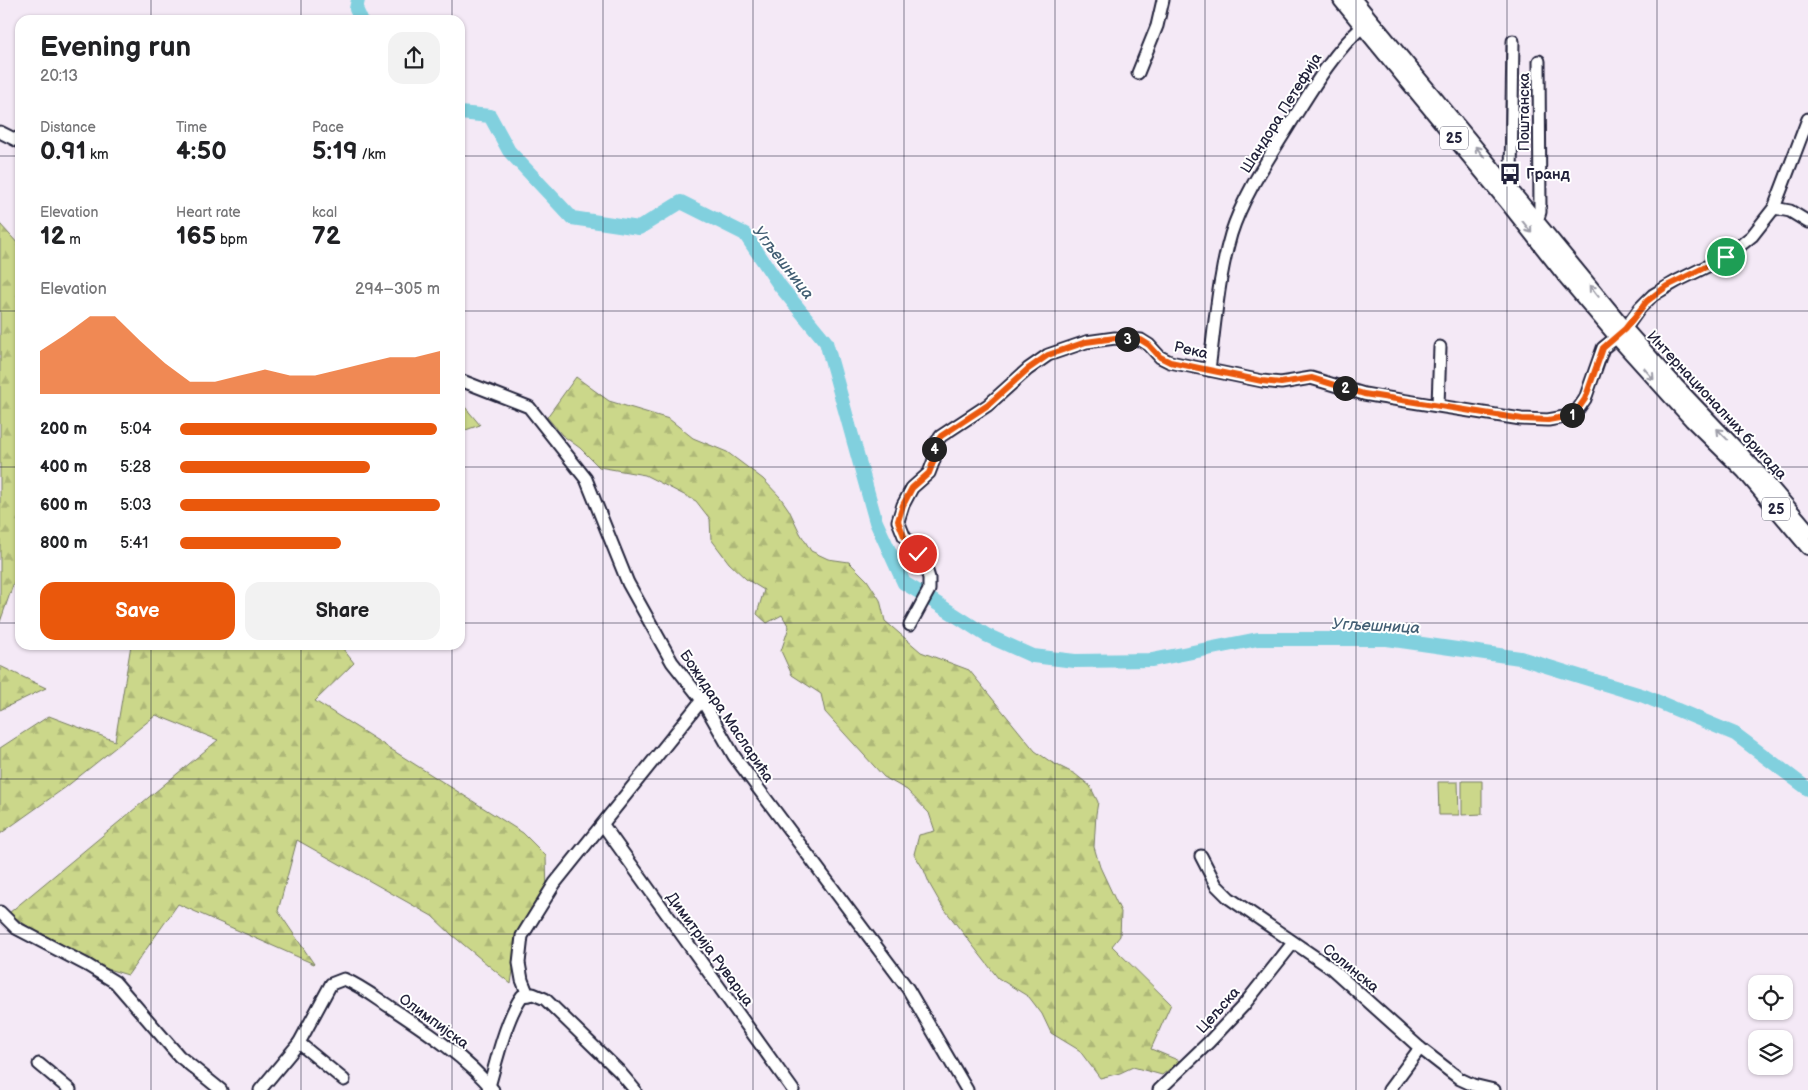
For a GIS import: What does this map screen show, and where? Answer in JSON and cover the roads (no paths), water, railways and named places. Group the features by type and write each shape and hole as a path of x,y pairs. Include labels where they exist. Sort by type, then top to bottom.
{"main road":[{"name":"Интернационалних бригада","path":"1342,0 1692,420 1744,471 1808,547"},
{"name":"Интернационалних бригада","path":"1354,0 1538,222 1621,333 1674,384 1756,470 1808,531"}],"street":[{"path":"1138,74 1157,26 1163,0"},
{"name":"Шандора Петефија","path":"1210,370 1224,259 1232,233 1244,205 1261,168 1320,77 1347,40 1363,26"},
{"path":"1509,186 1511,176 1513,41"},
{"name":"Поштанска","path":"1538,222 1540,212 1539,61"},
{"path":"1621,333 1640,308 1653,295 1726,257 1752,236 1774,208 1808,119"},
{"path":"0,132 15,140"},
{"path":"1774,208 1790,210 1808,222"},
{"name":"Река","path":"910,625 929,590 930,578 926,564 904,536 898,521 903,505 912,488 929,473 934,460 935,444 941,436 988,405 1028,369 1048,355 1086,342 1115,338 1141,340 1149,345 1160,357 1170,362 1235,376 1281,383 1312,378 1364,394 1537,420 1570,416 1576,412 1585,399 1603,348 1621,333"},
{"path":"1438,405 1440,347"},
{"name":"Божидара Масларића","path":"465,382 529,407 586,480 628,582 672,662 702,700 734,756 908,990 967,1090"},
{"path":"525,996 519,963 522,936 555,883 702,700"},
{"name":"Димитрија Руварца","path":"603,824 793,1090"},
{"name":"Солинска","path":"1201,856 1216,885 1228,898 1339,974 1420,1048 1460,1079 1473,1088 1494,1090"},
{"path":"0,912 16,928 87,965 115,982 179,1056 222,1090"},
{"name":"Цељска","path":"1159,1090 1243,1006 1293,943"},
{"name":"Олимпијска","path":"299,1042 331,984 344,980 356,984 420,1027 483,1077 490,1089"},
{"path":"490,1089 500,1050 517,1004 525,996 533,994 545,999 619,1071 635,1090"},
{"path":"260,1090 299,1042 344,1080"},
{"path":"1389,1090 1420,1048"},
{"path":"39,1064 70,1090"}],"waterway":[{"name":"Угљешница","path":"358,0 356,9 359,15"},
{"name":"Угљешница","path":"465,114 490,116 509,151 572,218 639,228 681,202 745,234 780,286 826,342 876,522 904,583 924,595"},
{"name":"Угљешница","path":"927,597 986,635 1033,656 1075,661 1152,660 1258,639 1387,639 1520,658 1644,696 1735,734 1808,789"}],"place":[{"name":"Гранд","path":"1510,174"}]}
